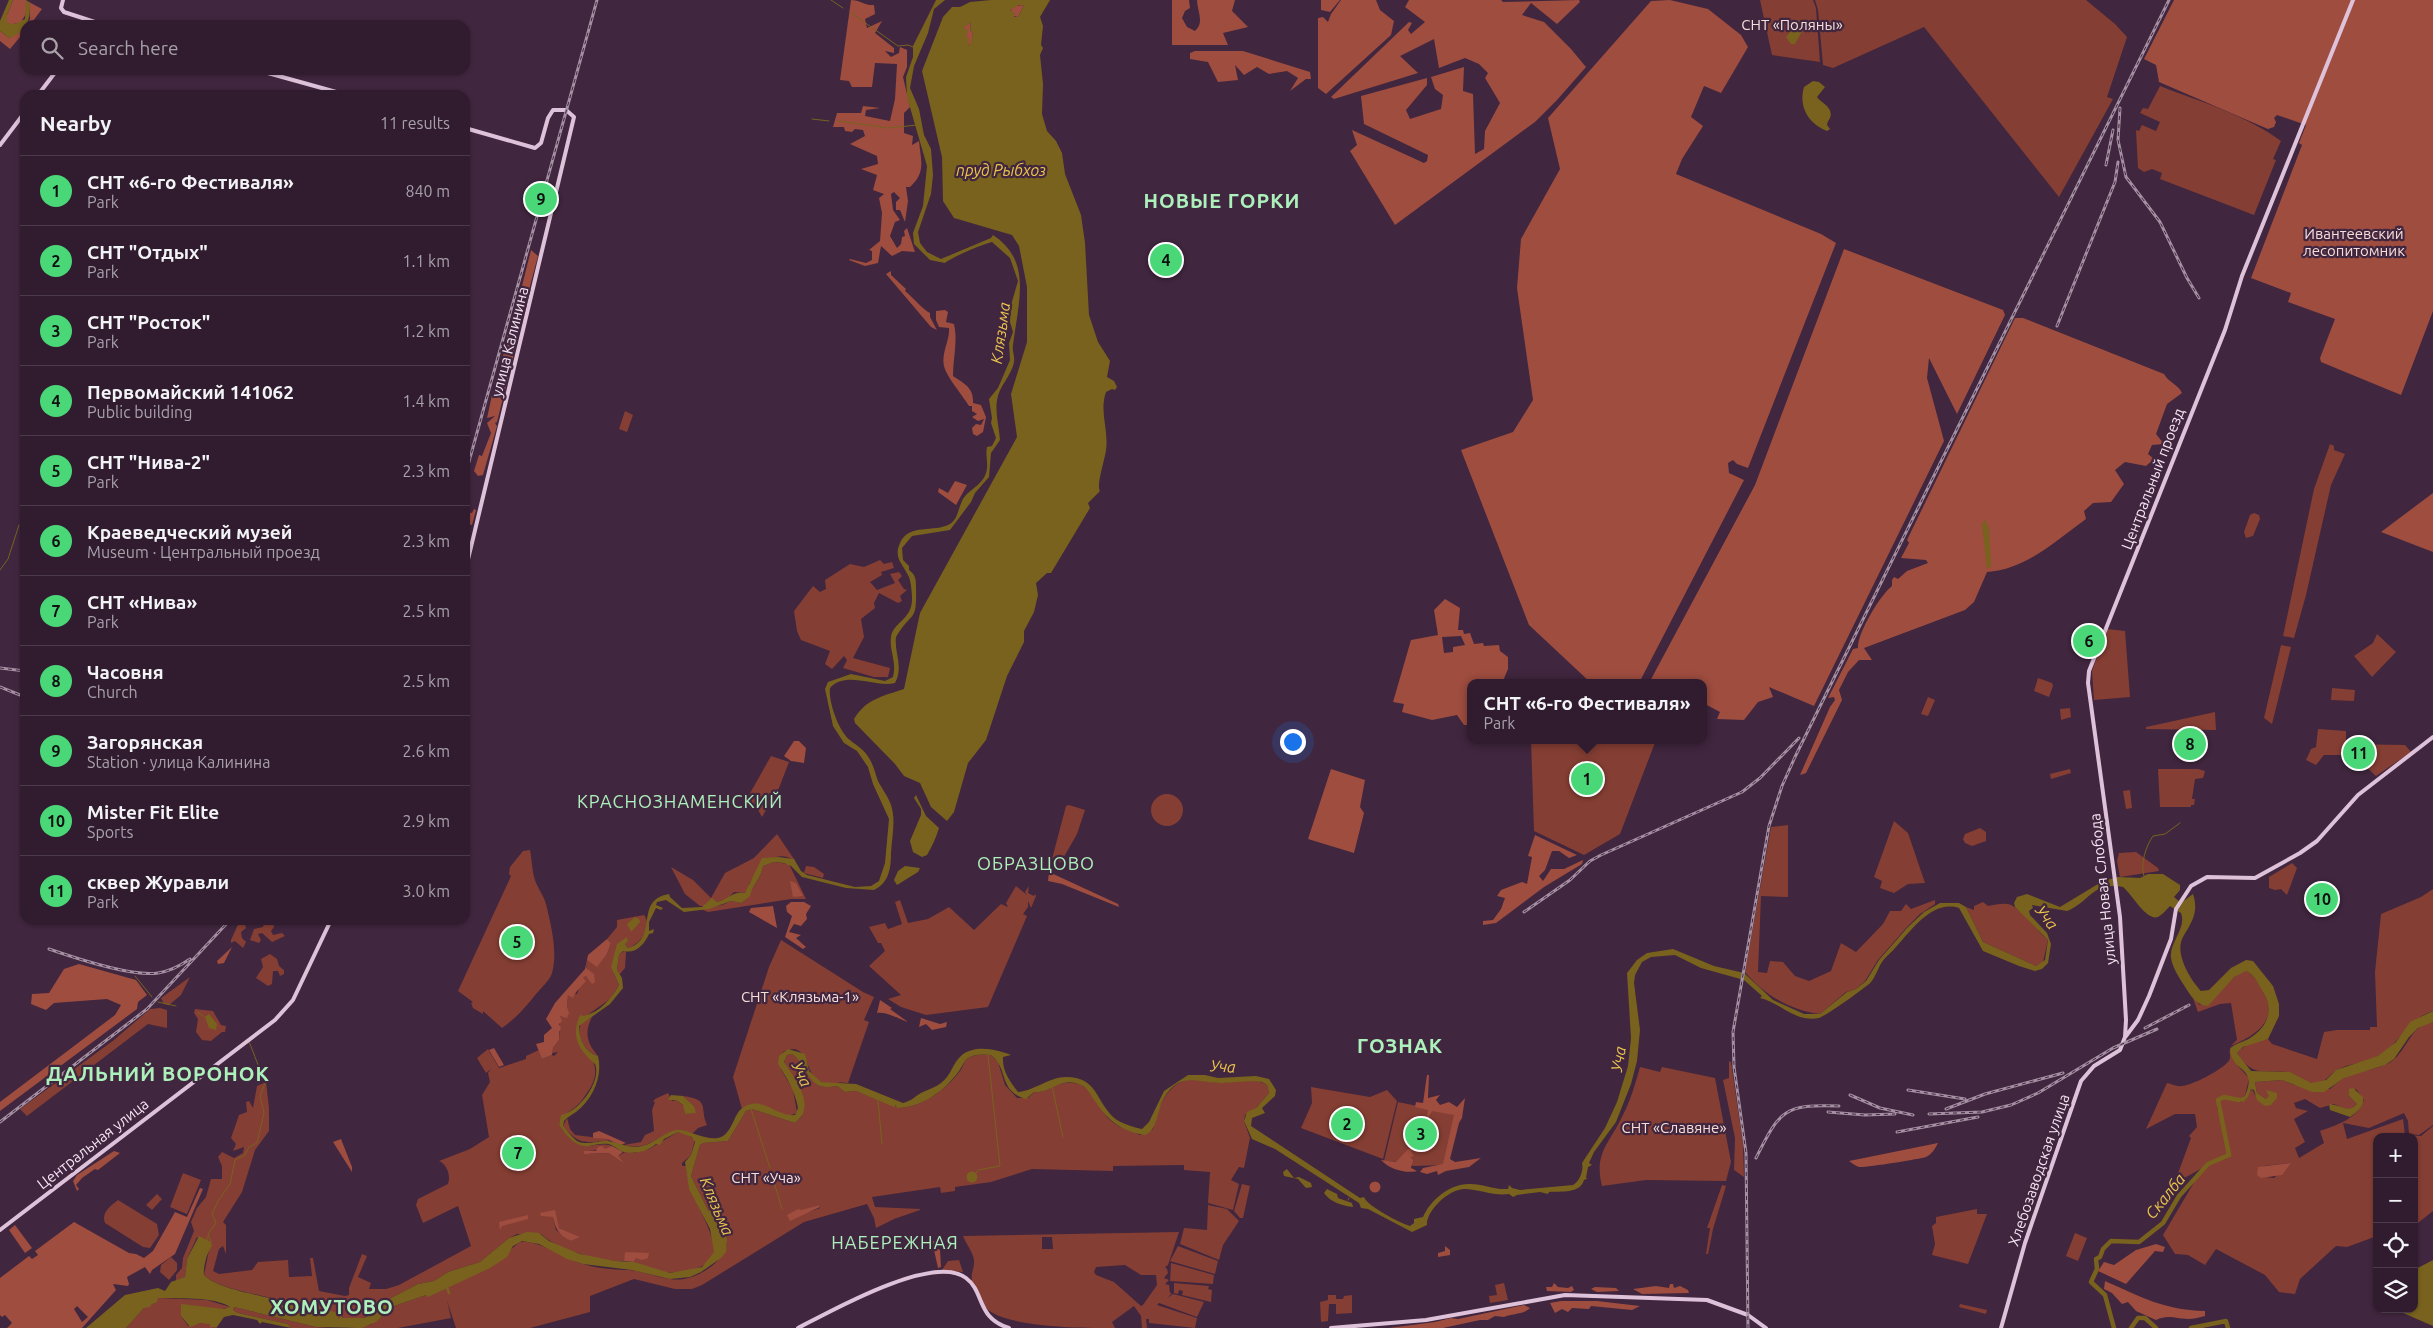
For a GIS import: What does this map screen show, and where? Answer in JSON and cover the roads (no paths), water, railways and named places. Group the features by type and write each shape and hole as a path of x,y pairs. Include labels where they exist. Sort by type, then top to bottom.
{"main road":[{"path":"63,0 62,11 83,20"},
{"name":"Центральный проезд","path":"2096,738 2088,683 2091,666 2227,324 2240,281 2259,232 2352,0"},
{"path":"42,90 53,75"},
{"path":"275,75 329,90"},
{"name":"улица Калинина","path":"470,129 535,148 541,143 548,118 553,110 566,110 574,117 470,551"},
{"path":"0,145 20,119"},
{"name":"Хлебозаводская улица","path":"2001,1328 2025,1244 2080,1084 2090,1069 2120,1050 2124,1038 2141,1014 2172,939 2176,909 2181,899 2191,886 2202,878 2256,878 2300,853 2317,841 2358,795 2433,737"},
{"name":"улица Новая Слобода","path":"2096,738 2122,942 2126,1013 2124,1038"},
{"name":"Центральная улица","path":"0,1230 248,1041 287,1008 293,1000 329,925"},
{"path":"798,1328 861,1297 906,1278 928,1273 948,1272 968,1279 985,1312 996,1322 1009,1328"},
{"path":"1331,1328 1426,1320 1558,1296 1691,1298 1715,1302 1748,1315 1766,1328"}],"water":[{"path":"9,0 13,0 7,15 7,23 15,24 20,22 20,32 9,38 0,31 0,21"},
{"path":"26,0 29,2 30,8 28,19 23,20 25,19"},
{"path":"936,0 945,0 934,9 928,33 914,66 910,88 919,109 924,135 931,149 933,175 931,194 918,232 920,243 927,252 941,259 991,238 993,235 1005,245 1013,257 1018,269 1020,297 1013,345 1013,367 1000,390 997,400 1000,440 991,453 989,477 975,493 971,502 950,530 912,536 902,548 903,560 909,566 909,570 915,578 916,607 912,616 896,637 899,665 898,677 895,683 887,684 844,680 830,688 831,700 838,723 846,736 867,755 891,805 893,828 888,874 883,883 874,890 846,888 802,877 791,866 774,862 763,866 750,896 741,903 731,901 709,909 684,912 666,900 657,902 656,905 663,908 661,910 656,908 649,922 649,931 654,929 653,933 649,934 645,942 636,950 623,951 619,955 617,970 622,978 623,988 610,1004 579,1026 580,1036 584,1045 590,1052 598,1056 599,1071 592,1094 582,1107 564,1121 563,1126 577,1141 585,1143 610,1141 637,1147 651,1143 677,1130 718,1138 727,1133 743,1107 754,1104 760,1104 789,1115 795,1115 798,1108 795,1096 778,1064 779,1056 788,1049 805,1054 809,1071 821,1082 856,1084 903,1103 941,1083 962,1055 980,1049 1000,1051 1011,1055 1003,1057 1003,1062 1009,1080 1018,1092 1060,1078 1076,1078 1090,1085 1113,1117 1123,1123 1142,1129 1149,1122 1164,1091 1188,1075 1205,1075 1218,1078 1256,1076 1269,1079 1276,1090 1275,1096 1262,1108 1265,1113 1252,1118 1251,1126 1360,1198 1364,1197 1366,1201 1377,1209 1410,1226 1414,1223 1414,1219 1423,1217 1426,1211 1442,1194 1463,1184 1498,1189 1508,1189 1509,1185 1520,1190 1573,1185 1577,1181 1582,1173 1582,1163 1605,1128 1617,1102 1628,1066 1631,1038 1627,973 1637,960 1647,953 1673,949 1714,966 1744,973 1773,1000 1804,1014 1820,1014 1847,992 1856,989 1866,981 1879,960 1907,928 1924,912 1940,903 1959,903 1966,907 1983,942 2036,966 2045,960 2048,940 2015,907 2014,903 2017,897 2027,894 2060,907 2103,881 2118,877 2140,878 2148,874 2163,874 2180,885 2180,890 2174,897 2181,903 2193,894 2195,912 2192,922 2183,937 2180,951 2184,966 2201,991 2209,990 2231,968 2246,960 2253,961 2273,986 2279,1004 2279,1016 2268,1039 2243,1047 2237,1053 2251,1071 2290,1072 2311,1083 2326,1080 2336,1070 2378,1056 2396,1042 2410,1022 2433,1011 2433,1022 2418,1028 2409,1037 2394,1059 2385,1065 2344,1078 2324,1092 2312,1092 2282,1080 2255,1082 2257,1093 2266,1099 2269,1096 2266,1090 2277,1093 2277,1098 2271,1105 2265,1106 2257,1100 2254,1090 2251,1089 2248,1097 2243,1102 2235,1100 2245,1096 2248,1079 2246,1074 2235,1063 2230,1049 2256,1034 2265,1023 2268,1005 2263,992 2254,977 2246,971 2234,977 2208,1006 2198,1003 2180,979 2171,958 2171,952 2182,924 2181,913 2170,906 2160,916 2153,917 2144,911 2127,890 2123,887 2113,886 2098,889 2067,911 2032,905 2033,908 2029,911 2030,915 2047,933 2051,944 2048,963 2042,969 2035,971 1983,951 1959,908 1949,906 1931,912 1915,926 1884,960 1873,980 1868,985 1819,1018 1803,1018 1760,998 1762,996 1744,980 1701,968 1675,955 1651,957 1642,962 1635,975 1634,983 1640,1030 1637,1061 1631,1084 1616,1122 1594,1152 1589,1163 1592,1165 1588,1167 1586,1178 1588,1178 1584,1180 1579,1188 1574,1190 1549,1192 1548,1194 1540,1192 1513,1197 1509,1194 1466,1189 1459,1190 1446,1196 1434,1207 1430,1213 1427,1225 1412,1232 1368,1209 1361,1208 1359,1203 1275,1149 1252,1139 1244,1121 1247,1112 1256,1108 1269,1093 1267,1085 1262,1082 1214,1083 1190,1080 1177,1084 1170,1089 1164,1098 1155,1124 1145,1135 1129,1131 1116,1124 1105,1114 1086,1089 1076,1083 1063,1083 1040,1092 1034,1092 1026,1099 1017,1095 1007,1085 997,1061 991,1055 979,1055 968,1058 947,1085 932,1097 915,1105 897,1108 896,1105 894,1107 856,1091 845,1092 837,1086 820,1086 811,1079 792,1054 787,1055 784,1062 802,1091 805,1104 802,1116 795,1123 752,1109 746,1111 728,1141 703,1143 700,1145 691,1176 708,1210 720,1218 727,1240 726,1252 721,1258 690,1277 670,1279 632,1270 583,1264 567,1259 539,1244 522,1241 513,1246 507,1257 490,1268 428,1297 426,1295 397,1305 388,1310 376,1322 362,1328 316,1327 234,1307 233,1310 238,1313 288,1324 291,1328 262,1322 260,1324 257,1320 233,1315 224,1317 217,1327 210,1327 210,1324 201,1323 190,1327 181,1316 181,1304 224,1309 230,1307 214,1301 158,1298 157,1302 150,1307 144,1308 126,1328 86,1328 125,1295 158,1288 165,1291 171,1282 185,1277 187,1259 199,1236 211,1242 212,1246 207,1256 204,1275 213,1281 239,1291 281,1301 295,1307 307,1305 335,1312 339,1319 340,1315 343,1318 364,1318 372,1314 381,1299 389,1299 418,1284 434,1281 448,1272 480,1262 509,1238 527,1232 539,1233 549,1241 580,1254 615,1261 634,1262 670,1273 702,1267 714,1252 710,1229 689,1189 685,1162 691,1155 695,1142 692,1137 678,1132 664,1139 660,1145 656,1144 641,1152 628,1153 608,1144 584,1146 575,1143 559,1125 561,1115 568,1113 582,1102 595,1079 595,1064 584,1053 577,1041 577,1022 580,1015 590,1014 600,1008 616,990 619,985 611,967 617,944 627,937 628,941 625,944 628,948 643,937 649,911 652,904 658,898 669,894 682,908 702,907 712,898 717,902 734,894 745,893 762,858 794,859 801,871 807,875 855,887 871,886 879,881 885,863 889,819 873,784 868,767 857,751 844,743 833,726 825,689 828,682 851,674 885,681 893,677 892,632 909,612 912,599 910,579 898,557 898,548 904,537 909,533 944,527 953,522 964,497 978,485 986,473 987,447 992,446 996,438 991,423 989,399 998,388 1010,360 1009,343 1013,332 1010,322 1011,305 1018,281 1010,258 992,242 954,257 945,263 930,260 914,244 913,233 923,206 927,166 907,97 906,77 913,57 913,46"},
{"name":"пруд Рыбхоз","path":"1050,0 1040,17 1043,26 1041,45 1043,48 1040,55 1043,84 1042,114 1047,131 1056,141 1062,153 1065,174 1081,215 1085,243 1089,315 1098,342 1110,361 1107,377 1114,381 1117,387 1115,390 1112,389 1106,392 1104,399 1103,407 1107,443 1099,484 1100,491 1088,503 1090,508 1051,573 1047,573 1036,583 1038,595 1034,612 1024,631 1024,642 1007,676 986,740 968,763 954,812 947,821 931,807 920,783 904,776 895,764 855,723 854,719 870,703 882,696 904,689 920,613 1017,437 1011,394 1027,342 1027,287 1019,246 1012,235 954,218 943,201 942,157 922,71 943,17 952,7 960,7 970,2","holes":["1019,5 1024,5 1018,17 1014,17 1015,13 1010,10","971,22 970,30 973,33 970,46 968,44 969,39 966,37 968,30 963,28"]},
{"path":"1800,20 1805,26 1795,44 1791,44 1786,37"},
{"path":"1813,81 1819,82 1825,87 1817,97 1829,108 1831,114 1827,125 1830,129 1827,131 1810,119 1804,108 1804,87"},
{"path":"1985,520 1989,529 1991,566 1987,569 1982,524"},
{"path":"916,795 926,816 939,828 927,855 922,857 913,852 910,841 921,815 921,809 914,798"},
{"path":"905,866 920,868 918,872 897,885 894,880 898,871"},
{"path":"635,917 640,922 631,932 627,924"},
{"path":"209,1014 217,1024 216,1030 209,1028 205,1017"},
{"path":"2353,1088 2363,1097 2362,1106 2358,1111 2350,1117 2330,1110 2329,1104 2347,1109 2357,1104 2349,1096 2349,1089"},
{"path":"671,1095 683,1096 694,1106 696,1113 685,1114 683,1105 676,1100 668,1100"},
{"path":"1287,1169 1294,1178 1299,1177 1311,1183 1312,1187 1306,1188 1298,1179 1284,1176 1283,1172"},
{"path":"972,1171 978,1177 972,1183 966,1177"},
{"path":"1327,1189 1337,1194 1338,1198 1352,1203 1353,1207 1332,1201 1324,1193"},
{"path":"2433,1260 2433,1326 2403,1313 2418,1313 2418,1268"}],"waterway":[{"path":"831,0 843,8"},
{"path":"850,12 898,46 908,45 913,47"},
{"path":"812,119 829,121"},
{"path":"838,121 889,128 917,125"},
{"path":"0,570 8,559 19,525"},
{"path":"2144,876 2144,855 2153,836 2165,834 2180,823"},
{"path":"135,976 152,997"},
{"path":"158,1002 176,1006"},
{"path":"197,1012 205,1017"},
{"path":"211,1242 208,1234 216,1223 212,1214 218,1201 230,1184 235,1160 245,1155 249,1147 257,1143 264,1113 260,1096 266,1081 249,1042"},
{"path":"976,1173 978,1170 1000,1166 988,1055"},
{"path":"1052,1086 1063,1137"},
{"name":"Скалба","path":"2114,1328 2105,1295 2091,1282 2097,1269 2096,1259 2100,1257 2103,1249 2111,1241 2139,1242 2163,1223 2179,1196 2208,1164 2229,1155 2218,1100 2224,1097 2239,1100"},
{"path":"878,1100 882,1144"},
{"path":"751,1109 770,1168"},
{"path":"771,1172 782,1209"},
{"path":"446,1284 449,1293"},
{"name":"Скалба","path":"2131,1328 2138,1318 2145,1318 2156,1328"},
{"name":"Скалба","path":"2191,1328 2226,1321 2228,1328"}],"railway":[{"path":"470,458 597,0"},
{"path":"1748,1328 1746,1153 1734,1067 1733,1032 1769,826 1782,786 1795,757 2169,0"},
{"path":"2120,108 2118,140 2126,177 2160,222 2187,278 2199,298"},
{"path":"2106,165 2113,130"},
{"path":"2057,326 2115,182 2118,162"},
{"path":"0,668 20,670"},
{"path":"0,687 20,695"},
{"path":"1524,912 1570,880 1590,861 1742,792 1760,778 1799,738"},
{"path":"0,1122 147,1009 225,925"},
{"path":"49,949 119,970 147,973 167,971 190,959"},
{"path":"2145,1028 2189,1005"},
{"path":"1929,1114 1982,1112 2011,1105 2038,1093 2113,1048 2157,1029"},
{"path":"1946,1109 1985,1094 2063,1073"},
{"path":"1908,1090 1965,1099"},
{"path":"1850,1095 1880,1108 1913,1115"},
{"path":"1756,1158 1771,1129 1786,1113 1806,1107 1839,1106"},
{"path":"1828,1112 1865,1115 1895,1114"},
{"path":"1897,1132 1978,1117"}],"place":[{"name":"Загорянская","path":"541,199"},
{"name":"Первомайский 141062","path":"1166,260"},
{"name":"Краеведческий музей","path":"2089,641"},
{"name":"Часовня","path":"2190,744"},
{"name":"сквер Журавли","path":"2359,753"},
{"name":"СНТ «6-го Фестиваля»","path":"1587,779"},
{"name":"Mister Fit Elite","path":"2322,899"},
{"name":"СНТ \"Нива-2\"","path":"517,942"},
{"name":"СНТ \"Отдых\"","path":"1347,1124"},
{"name":"СНТ \"Росток\"","path":"1421,1134"},
{"name":"СНТ «Нива»","path":"518,1153"}],"district":[{"name":"НОВЫЕ ГОРКИ","path":"1222,201"},
{"name":"КРАСНОЗНАМЕНСКИЙ","path":"680,802"},
{"name":"ОБРАЗЦОВО","path":"1036,864"},
{"name":"ГОЗНАК","path":"1400,1046"},
{"name":"ДАЛЬНИЙ ВОРОНОК","path":"158,1074"},
{"name":"НАБЕРЕЖНАЯ","path":"895,1243"},
{"name":"ХОМУТОВО","path":"332,1307"}],"park label":[{"name":"СНТ «Поляны»","path":"1792,25"},
{"name":"Ивантеевский лесопитомник","path":"2354,242"},
{"name":"СНТ «Клязьма-1»","path":"800,997"},
{"name":"СНТ «Славяне»","path":"1674,1128"},
{"name":"СНТ «Уча»","path":"766,1178"}],"water label":[{"name":"Клязьма","path":"1000,333"},
{"name":"Уча","path":"2047,917"},
{"name":"Уча","path":"1618,1059"},
{"name":"Уча","path":"1223,1066"},
{"name":"Уча","path":"802,1074"},
{"name":"Клязьма","path":"717,1206"}]}
